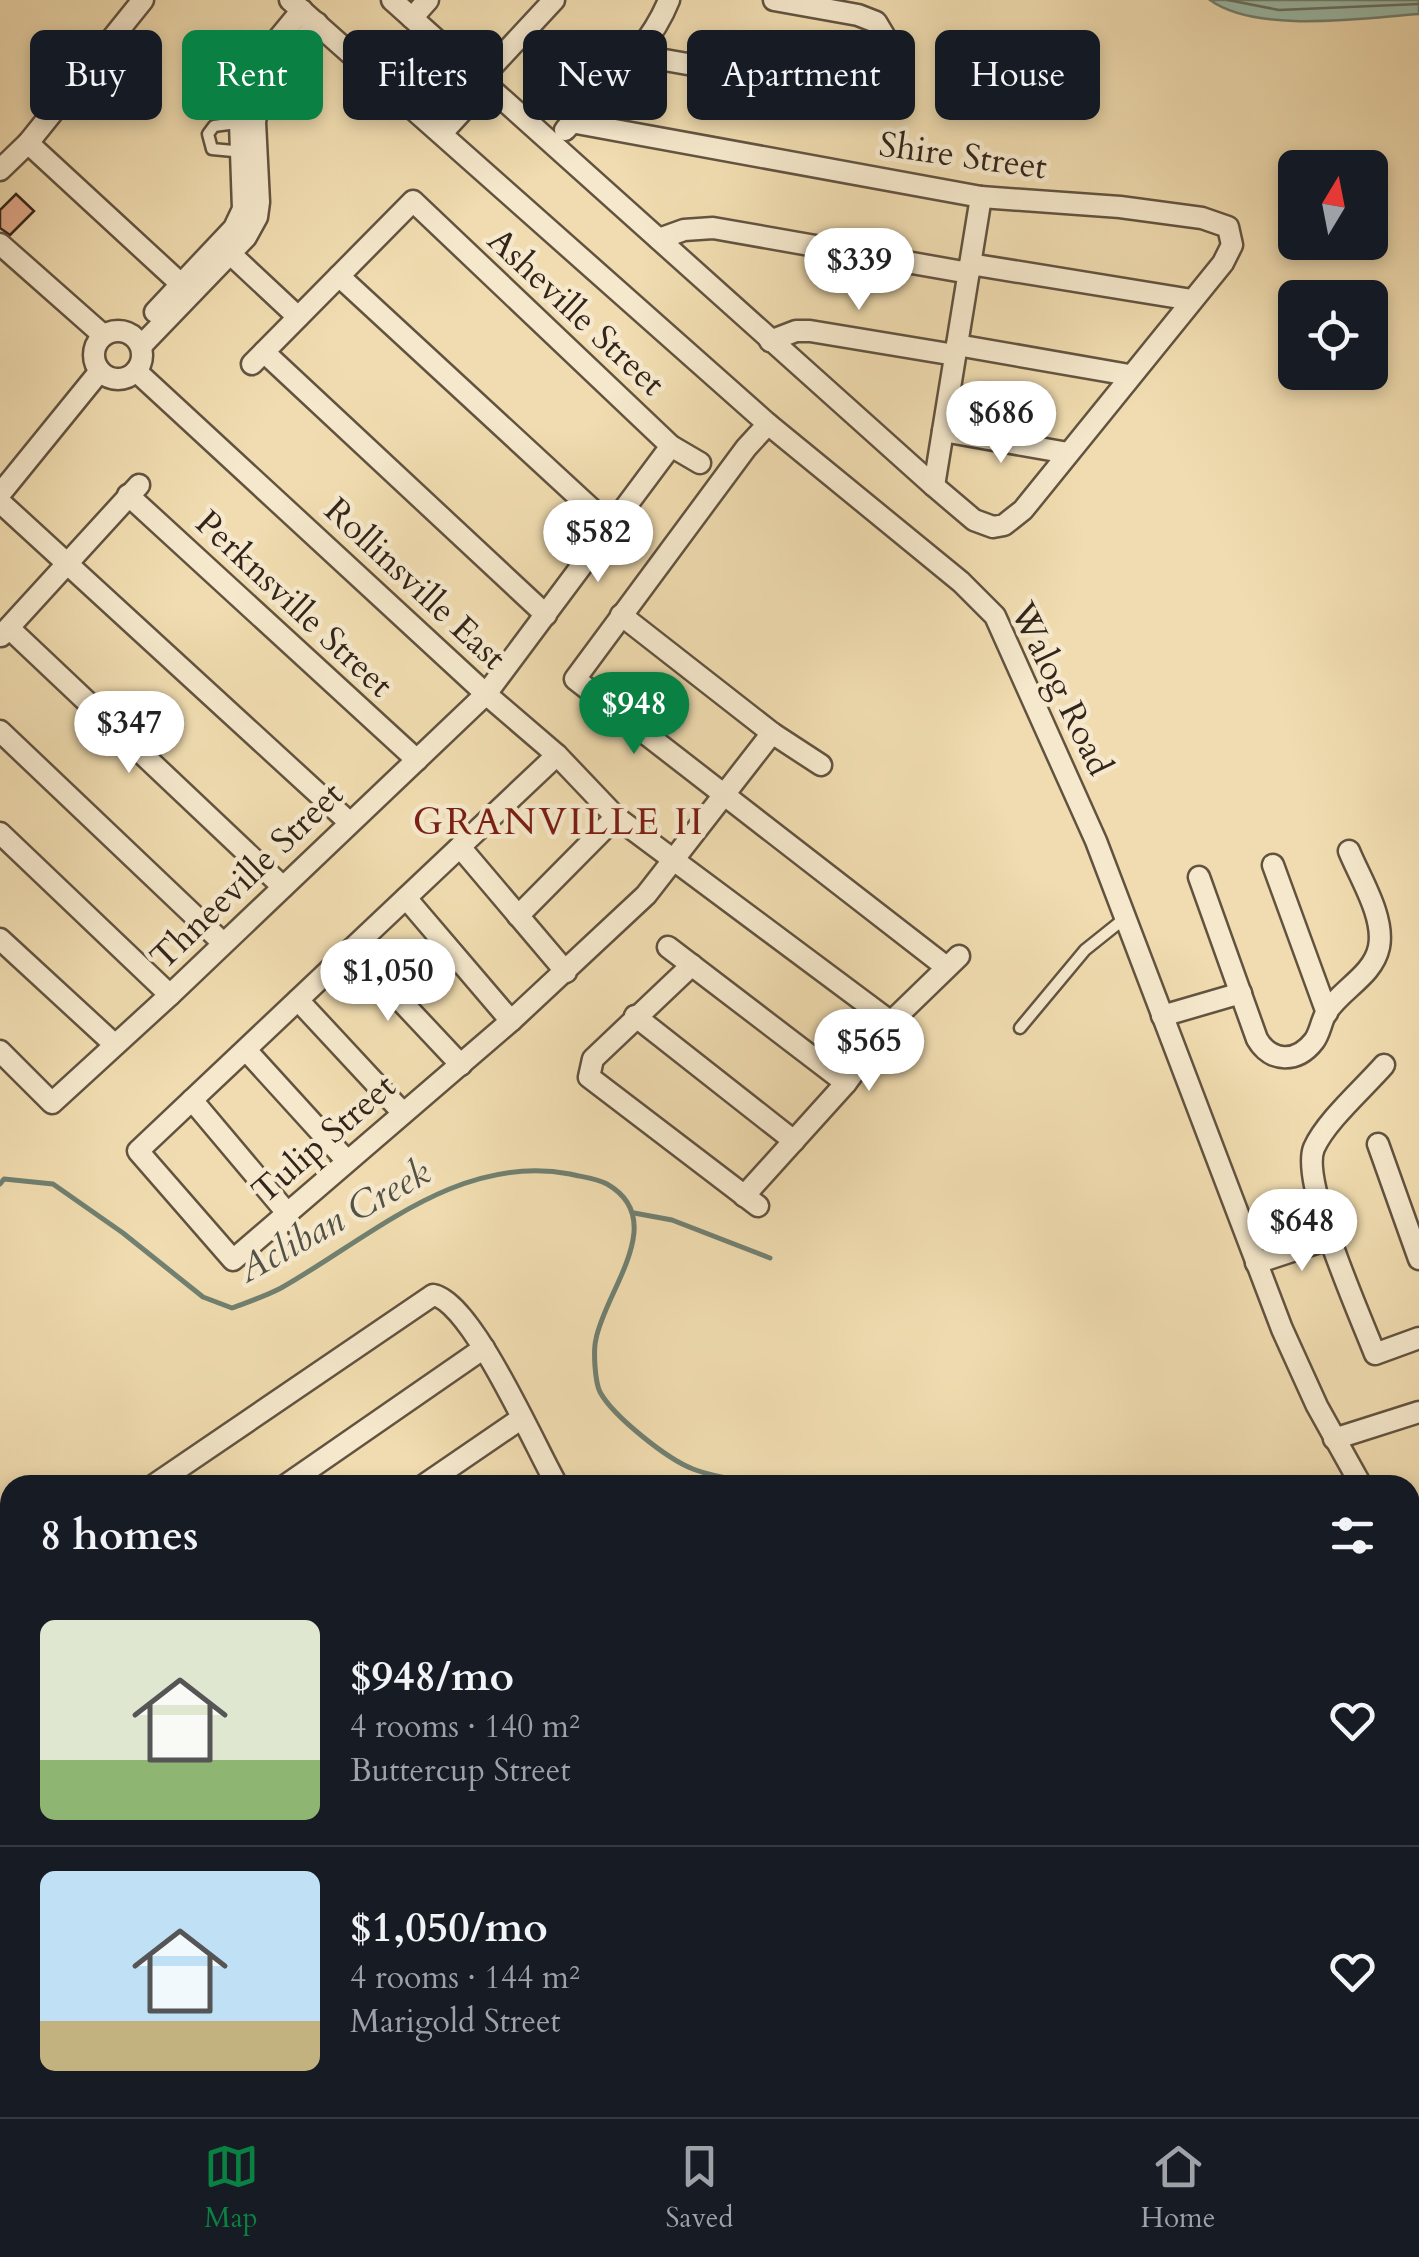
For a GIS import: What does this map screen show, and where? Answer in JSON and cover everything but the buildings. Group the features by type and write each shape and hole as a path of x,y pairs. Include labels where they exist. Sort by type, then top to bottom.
{"street":[{"path":"0,170 28,143 143,0"},
{"path":"392,0 427,30"},
{"path":"412,18 428,0"},
{"path":"503,55 554,0"},
{"path":"654,30 670,0"},
{"path":"667,60 890,98 899,89 891,54 876,22 858,15 774,0"},
{"path":"137,341 225,249 243,209 247,122 303,11"},
{"name":"Walog Road","path":"303,11 768,424 961,582 996,616 1096,840 1293,1355 1355,1475"},
{"path":"503,94 934,486 974,520 993,526 1004,526 1023,510 1192,300"},
{"path":"436,127 442,120"},
{"path":"553,143 571,122"},
{"name":"Shire Street","path":"571,122 981,197 1120,206 1202,218 1228,226 1232,234 1228,254 1192,300"},
{"path":"28,143 182,285"},
{"path":"934,486 981,197"},
{"name":"Asheville Street","path":"339,276 413,201 671,446 700,463"},
{"path":"659,239 684,230 713,228 1192,300"},
{"path":"0,244 103,335"},
{"path":"137,341 182,285 225,249"},
{"path":"225,249 298,317"},
{"path":"546,615 258,358 339,276 610,526"},
{"path":"121,330 137,341 142,359 136,371 118,379 100,371 94,352 103,335 121,330"},
{"path":"770,340 796,332 823,332 1129,375"},
{"path":"0,494 100,371"},
{"name":"Rollinsville East","path":"136,371 557,756 616,817 891,1022"},
{"path":"692,965 635,1016 593,1059 589,1070 594,1083 751,1201 794,1140 846,1083 891,1022 952,961 724,795 575,679 746,448 768,424"},
{"path":"943,431 1068,453"},
{"name":"Thneeville Street","path":"0,1051 52,1102 486,694 671,446"},
{"name":"Perknsville Street","path":"68,562 133,490 417,760"},
{"path":"0,502 349,822"},
{"path":"68,562 5,632 283,888"},
{"path":"621,615 772,733 821,765"},
{"path":"0,731 222,943"},
{"name":"Tulip Street","path":"192,1100 138,1151 232,1260 511,1021 646,895 772,733"},
{"path":"288,1214 192,1100 557,756"},
{"path":"518,916 616,817"},
{"path":"0,833 170,995"},
{"path":"460,847 566,972"},
{"path":"1200,877 1257,1039 1264,1052 1288,1057 1303,1052 1321,1030 1326,1013 1369,968 1379,948 1377,920 1348,851"},
{"path":"1274,865 1326,1013"},
{"path":"406,898 511,1021"},
{"path":"0,939 114,1044"},
{"path":"668,947 846,1083"},
{"path":"352,950 460,1065"},
{"path":"1162,1016 1240,993"},
{"path":"298,1000 403,1113"},
{"path":"635,1016 794,1140"},
{"path":"246,1050 347,1161"},
{"path":"1384,1066 1320,1138 1312,1153 1310,1169 1375,1354 1419,1338"},
{"path":"1378,1144 1419,1259"},
{"path":"1256,1263 1332,1238"},
{"path":"169,1475 427,1298 438,1296 447,1301 484,1348 550,1475"},
{"path":"300,1475 484,1348"},
{"path":"1334,1439 1418,1414"},
{"path":"439,1475 522,1418"}],"lane":[{"path":"247,122 214,126 208,134 212,149 248,152"},
{"path":"1020,1028 1085,950 1126,918"}],"water":[{"path":"1210,0 1419,0 1419,14 1282,20 1230,11"}],"waterway":[{"name":"Acliban Creek","path":"0,1184 4,1179 53,1184 203,1297 232,1308 281,1288 383,1224 454,1187 491,1176 529,1171 570,1174 603,1182 625,1199 633,1217 634,1236 596,1339 595,1366 600,1392 628,1424 656,1447 682,1464 710,1475"},
{"path":"634,1213 672,1220 770,1258"}],"district":[{"name":"GRANVILLE II","path":"559,822"}]}
